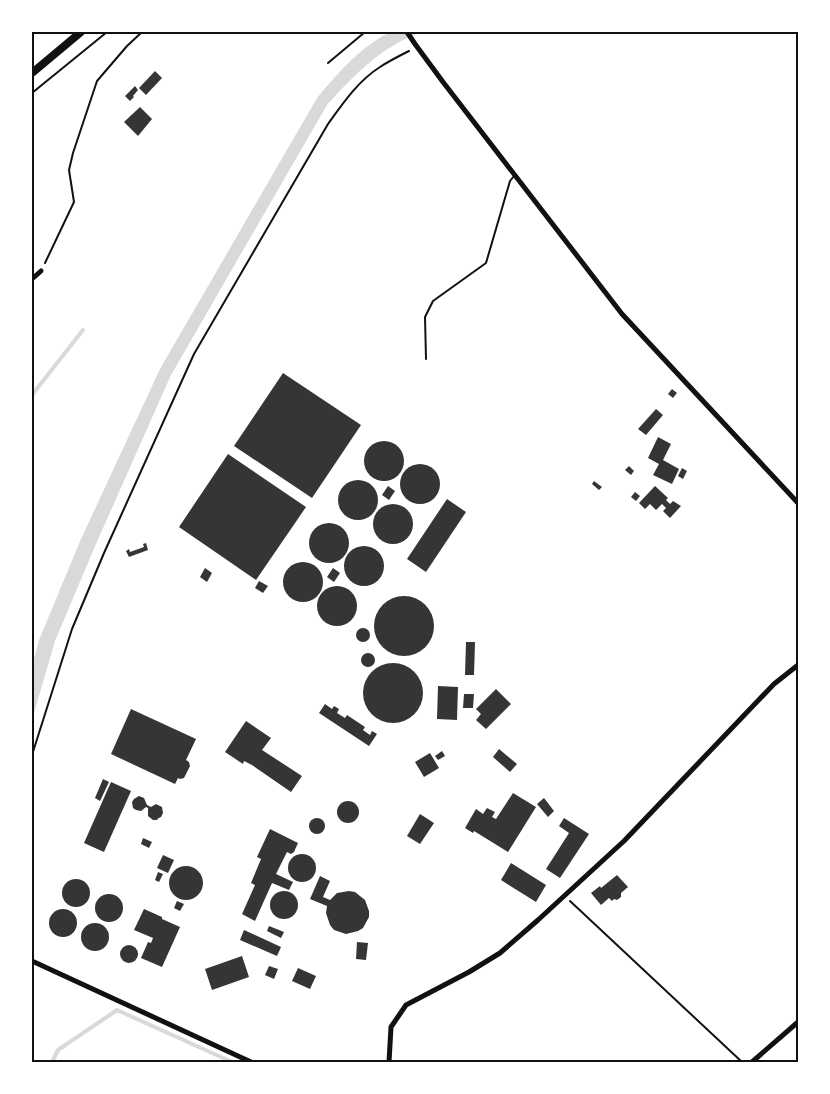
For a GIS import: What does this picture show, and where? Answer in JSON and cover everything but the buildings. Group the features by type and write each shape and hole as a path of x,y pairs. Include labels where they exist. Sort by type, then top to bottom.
{"main road":[{"path":"32,73 81,32"}],"street":[{"path":"407,32 622,314 798,503"},
{"path":"32,279 41,271"},
{"path":"389,1062 391,1027 406,1005 500,952 538,920 624,841 774,684 798,665"},
{"path":"32,961 250,1062"},
{"path":"752,1062 798,1022"}],"lane":[{"path":"328,63 365,32"},
{"path":"426,359 425,317 433,301 486,264 510,181 515,174"}],"path":[{"path":"32,93 107,32"},
{"path":"41,271 74,202 69,170 97,81 142,32"},
{"path":"32,755 72,629 194,354 328,124 346,99 368,76 416,45"},
{"path":"564,895 742,1062"}],"shaded area":[{"path":"391,32 422,32 394,45 370,62 327,105 171,375 55,641 32,720 32,666 39,640 81,539 160,369 317,98 360,52"}],"waterway":[{"path":"32,395 83,330"},
{"path":"52,1062 58,1050 117,1010 232,1062"}]}
